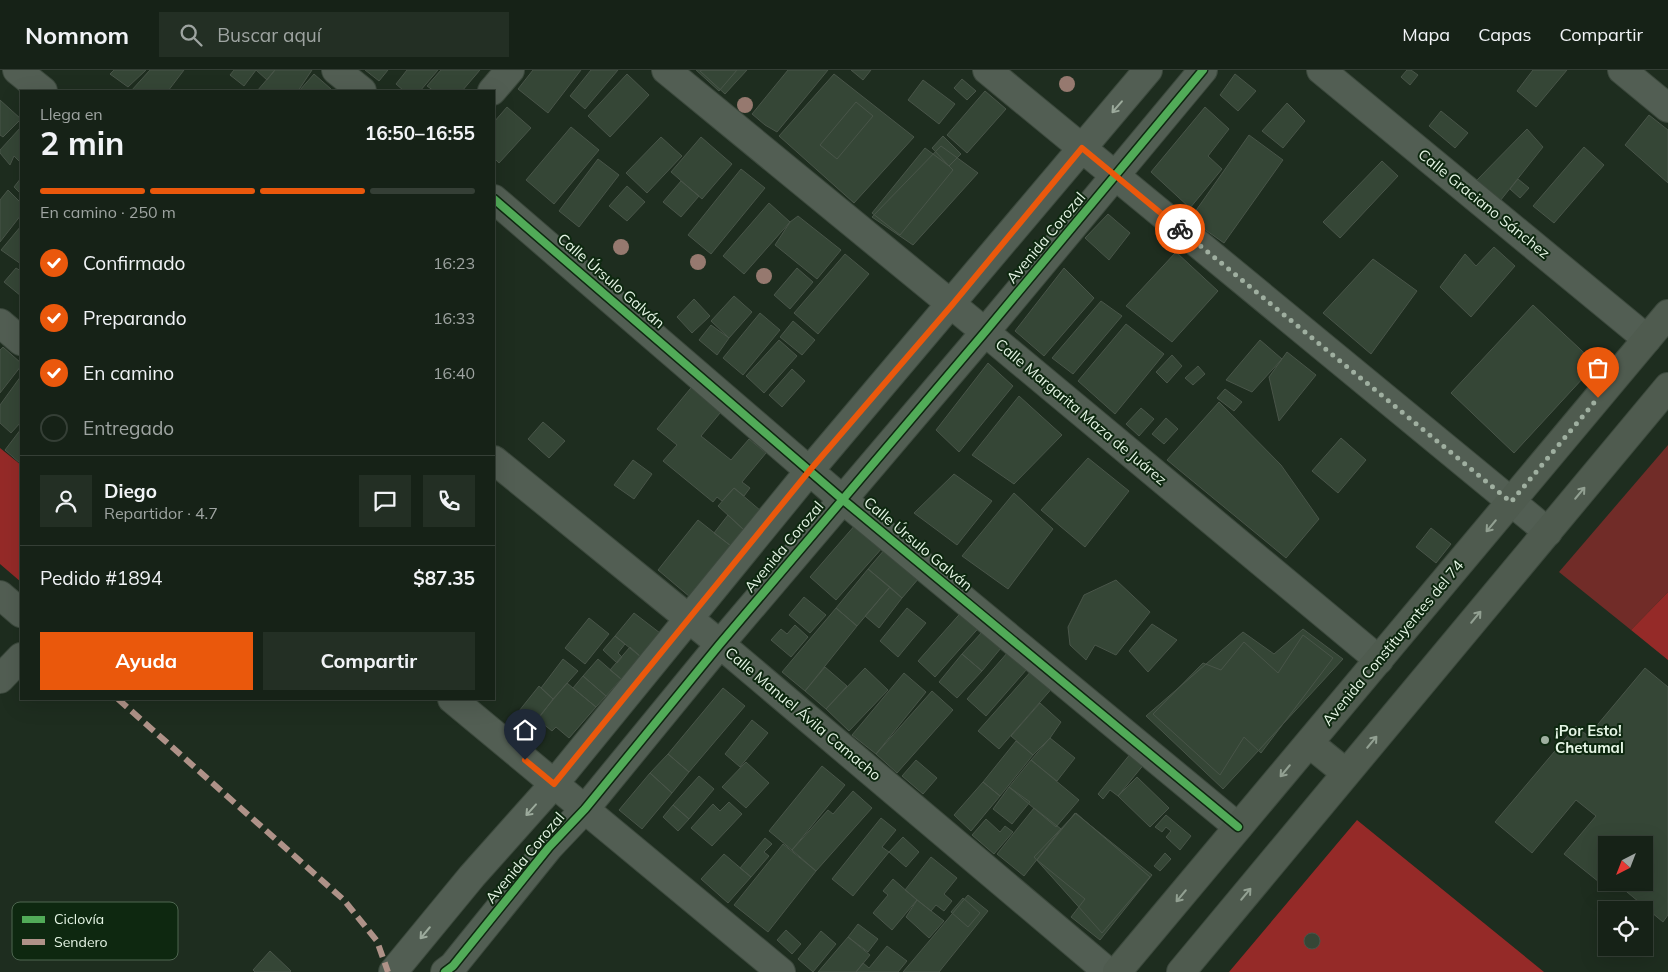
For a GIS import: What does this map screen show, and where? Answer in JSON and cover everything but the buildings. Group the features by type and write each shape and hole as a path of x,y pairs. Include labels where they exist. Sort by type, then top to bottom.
{"main road":[{"name":"Avenida Constituyentes del 74","path":"1117,972 1668,314"},
{"path":"1181,972 1668,387"},
{"path":"1310,743 1346,773"}],"street":[{"path":"17,70 42,90"},
{"path":"336,70 361,90"},
{"path":"493,90 510,70"},
{"name":"Calle Margarita Maza de Juárez","path":"666,70 986,332 1379,660"},
{"path":"987,70 1548,532"},
{"name":"Avenida Corozal","path":"393,972 472,876 554,784 810,470 952,305 1148,70"},
{"name":"Avenida Corozal","path":"445,972 465,960 549,847 585,809 720,644 986,332 1203,70"},
{"name":"Calle Graciano Sánchez","path":"1321,70 1647,339"},
{"path":"1622,70 1668,108"},
{"name":"Calle Úrsulo Galván","path":"495,200 842,499 1238,827"},
{"path":"0,324 20,340"},
{"name":"Calle Manuel Ávila Camacho","path":"495,461 720,644 1108,972"},
{"path":"0,595 20,612"},
{"path":"0,679 20,658"},
{"path":"453,700 781,972"}],"shaded area":[{"path":"1668,445 1668,592 1631,630 1559,572"},
{"path":"0,448 20,464 20,581 0,564"},
{"path":"1668,592 1668,660 1631,630"},
{"path":"1357,820 1544,972 1229,972"}],"marked path":[{"path":"119,700 344,900 377,941 388,972"}],"cycle path":[{"path":"445,972 453,966 549,847 585,809 720,644 985,332 1203,70"},
{"path":"495,200 842,499 1238,827"}],"way so far":[{"path":"1180,229 1511,502 1598,398"}],"place":[{"name":"¡Por Esto! Chetumal","path":"1545,740"}],"route":[{"path":"525,760 554,784 810,470 952,305 1082,148 1180,229"}]}
